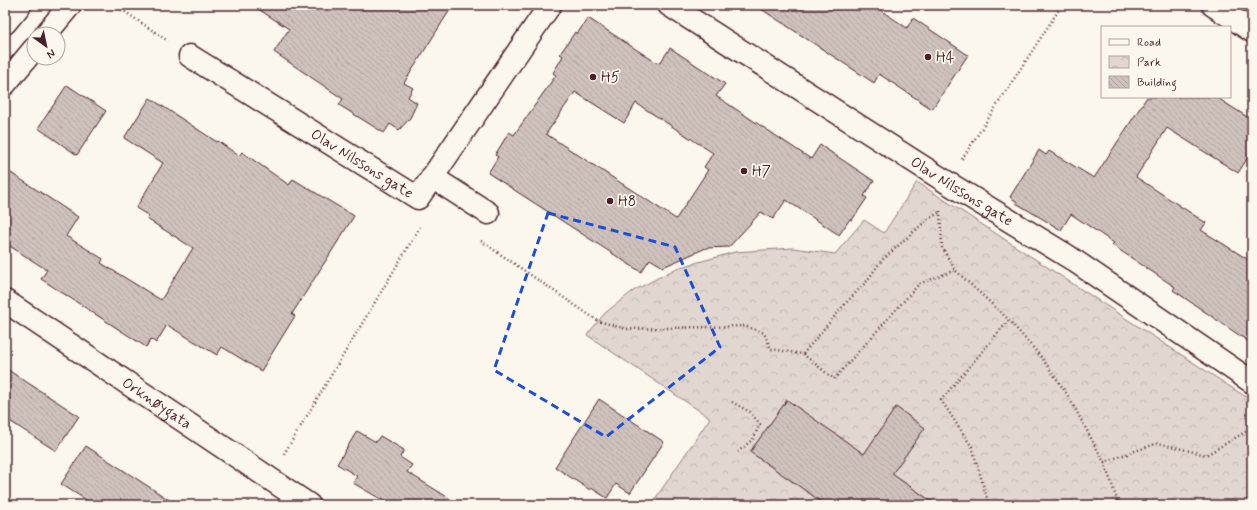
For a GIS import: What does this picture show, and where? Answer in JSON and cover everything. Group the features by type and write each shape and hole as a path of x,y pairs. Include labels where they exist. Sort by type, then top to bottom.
{"street":[{"path":"5,23 20,5"},
{"path":"53,26 70,5"},
{"name":"Olav Nilssons gate","path":"190,56 418,198 550,5"},
{"name":"Olav Nilssons gate","path":"669,5 948,183 1069,258 1252,382"},
{"path":"1213,5 1252,32"},
{"path":"5,84 26,59"},
{"path":"432,177 488,213"},
{"name":"Orknøygata","path":"5,301 309,505"}],"path":[{"path":"115,5 190,56"},
{"path":"961,160 1062,5"},
{"path":"265,476 283,455 432,207 418,198"},
{"path":"941,207 939,213 942,247 955,270 1009,320 1042,358 1067,394 1104,462 1119,505"},
{"path":"803,354 845,304 867,281 881,261 928,219 939,213"},
{"path":"476,238 598,321 627,329 745,326 764,333 771,349 803,354 834,379 919,284 955,270"},
{"path":"989,505 972,447 941,400 1009,320"},
{"path":"732,402 750,412 760,424 753,439 738,452"},
{"path":"1104,462 1158,444 1206,455 1252,428"}],"highlighted area":[{"path":"548,213 675,247 720,347 606,437 494,370"}],"green space":[{"path":"917,182 1252,401 1252,505 651,505 710,418 587,335 605,313 633,291 677,268 735,252 793,248 835,254 864,220 884,233"}],"building":[{"path":"252,5 453,5 404,83 413,88 408,97 417,103 410,118 399,130 390,124 384,133 339,105 343,99 274,52 289,29"},
{"name":"H4","path":"755,5 873,5 907,28 913,18 968,55 932,109 879,74 874,83"},
{"path":"588,18 657,63 660,63 670,48 725,84 716,96 811,159 820,145 874,181 864,196 867,198 852,220 850,219 839,235 786,200 773,219 761,212 729,247 706,248 663,267 650,259 641,272 488,173 498,157 495,155 509,132 514,135 556,75 553,73 563,56 560,54 575,32 577,34","holes":["575,92 624,123 636,103 713,153 704,167 708,170 676,219 546,134"]},
{"path":"67,85 106,111 77,155 38,128"},
{"path":"150,98 239,156 242,152 289,185 293,179 354,216 292,314 295,316 261,371 222,347 217,355 167,325 156,343 151,339 146,347 41,279 47,270 5,243 5,169 78,217 66,236 103,259 101,263 161,300 193,248 147,219 149,216 136,208 163,163 124,138"},
{"path":"1146,98 1218,98 1252,120 1252,151 1238,173 1167,128 1136,177 1206,223 1201,230 1252,262 1252,344 1173,290 1175,287 1112,245 1114,243 1071,214 1061,230 1016,203 1017,202 1010,197 1039,150 1046,155 1049,151 1094,178"},
{"path":"5,368 79,416 56,451 5,418"},
{"path":"599,399 664,442 630,493 616,484 607,498 591,488 590,490 555,467"},
{"path":"787,400 864,454 896,407 925,428 892,474 937,505 826,505 750,452"},
{"path":"357,431 376,442 380,436 404,450 400,457 412,465 407,472 460,505 391,505 353,483 357,476 337,464"},
{"path":"86,446 177,505 94,505 61,484"}],"place":[{"name":"H4","path":"928,57"},
{"name":"H5","path":"593,77"},
{"name":"H7","path":"744,171"},
{"name":"H8","path":"610,201"}]}
